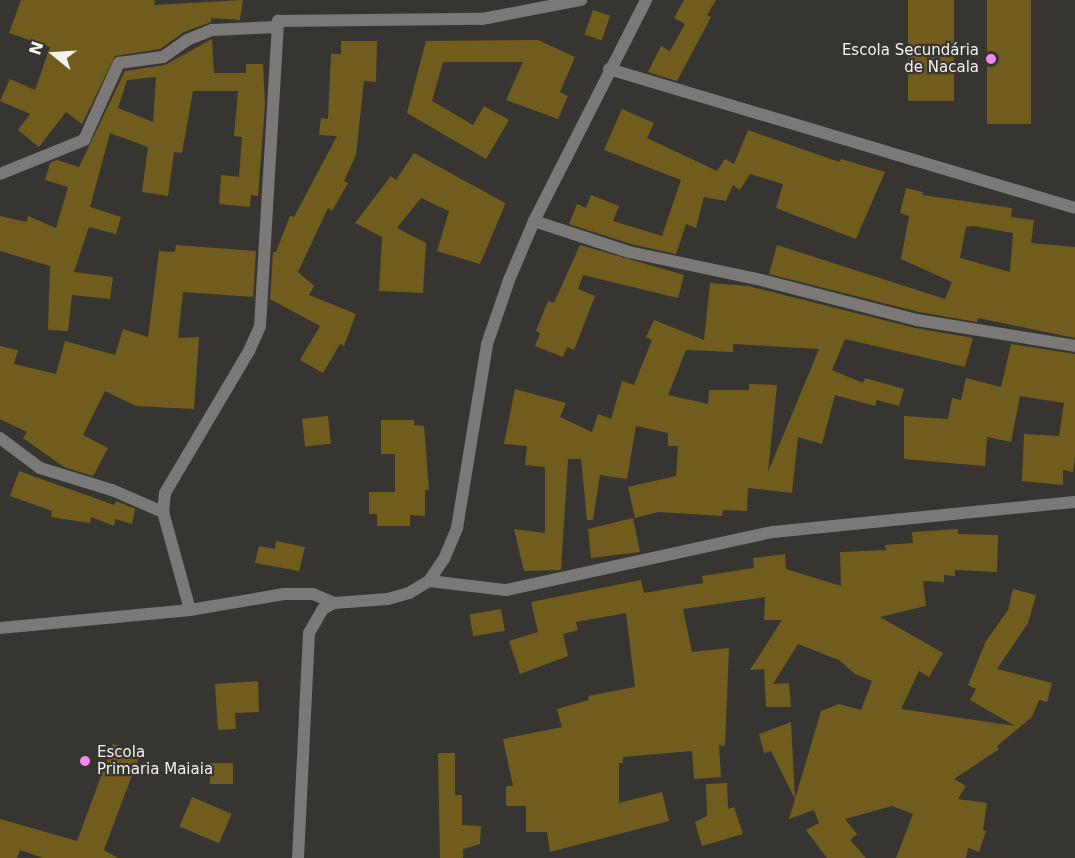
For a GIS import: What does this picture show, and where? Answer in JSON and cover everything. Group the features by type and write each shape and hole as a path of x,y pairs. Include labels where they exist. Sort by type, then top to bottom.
{"street":[{"path":"190,610 163,512 165,493 176,470 249,351 260,326 278,21 482,19 581,0"},
{"path":"298,858 309,633 322,609 334,603 388,599 409,593 429,581 457,528 487,344 534,221 609,69 646,0"},
{"path":"0,174 84,140 119,63 163,57 187,40 212,30 277,27"},
{"path":"609,69 1075,208"},
{"path":"534,221 629,252 757,279 917,320 1075,346"},
{"path":"0,438 40,468 112,490 163,512"},
{"path":"429,581 506,590 773,532 1075,502"},
{"path":"0,628 190,610 284,594 313,594 334,603"}],"building":[{"path":"21,0 155,0 154,5 243,0 240,20 211,18 211,22 184,32 160,49 115,56 82,124 66,112 39,147 18,130 30,114 0,101 10,79 35,90 50,47 9,33"},
{"path":"684,0 716,0 707,15 711,17 677,81 648,72 661,46 670,51 685,24 674,18"},
{"name":"Escola Secundária de Nacala","path":"908,0 954,0 954,101 908,101"},
{"path":"987,0 1031,0 1031,124 987,124"},
{"path":"593,10 610,16 602,40 585,35"},
{"path":"212,39 214,73 246,73 246,64 263,64 265,105 258,196 251,195 250,207 219,204 221,175 239,177 242,137 234,136 238,91 193,91 182,153 174,152 168,196 142,192 148,147 110,133 90,207 121,217 116,234 89,227 74,272 113,277 110,299 72,295 68,331 48,330 50,266 0,251 0,216 27,222 28,216 56,228 68,187 45,180 50,163 57,160 79,167 125,71 165,65","holes":["156,77 153,122 118,108 127,80"]},
{"path":"538,40 575,57 560,92 568,96 558,119 506,100 523,62 443,62 432,101 473,125 484,106 509,120 486,159 407,113 426,41"},
{"path":"341,41 377,41 376,82 364,81 356,155 344,181 348,183 332,211 328,208 298,272 314,286 309,295 356,314 344,346 340,344 323,373 300,360 320,326 270,299 273,252 276,252 290,216 294,217 337,136 319,135 321,118 328,119 331,54 341,54"},
{"path":"622,109 654,123 647,138 717,171 725,159 734,164 748,130 839,162 841,159 885,172 856,239 776,208 783,184 750,174 740,190 733,185 726,201 704,197 696,228 686,224 676,254 631,244 569,224 577,204 586,208 591,195 619,206 613,221 662,236 681,180 604,150"},
{"path":"414,153 505,203 504,207 480,264 437,251 449,211 421,198 397,228 426,243 423,293 379,291 382,237 355,223 391,176 396,180"},
{"path":"906,188 923,192 922,195 1012,208 1011,217 1034,220 1031,243 1075,247 1075,338 978,318 977,322 919,312 769,274 777,245 945,299 952,282 901,259 909,216 900,213","holes":["974,226 1013,233 1010,272 960,258 966,227"]},
{"path":"176,245 256,251 253,297 183,292 178,338 199,337 194,409 136,406 105,391 83,435 108,448 93,476 64,467 23,438 27,432 0,419 0,346 18,350 14,364 56,374 65,341 115,355 123,329 148,337 159,251 175,252"},
{"path":"580,245 684,275 678,298 583,275 578,289 595,296 574,350 567,347 563,357 535,346 540,333 536,331 548,301 554,303"},
{"path":"710,283 748,286 915,328 973,338 965,367 845,339 832,370 863,383 865,378 904,389 899,406 877,400 875,406 835,395 822,444 798,437 792,493 748,488 747,511 723,510 722,516 658,512 635,518 628,487 676,476 678,446 668,446 668,433 636,426 627,479 600,475 593,520 587,520 581,459 568,459 561,570 524,571 514,529 545,533 545,467 525,465 527,446 504,444 515,389 566,403 560,417 592,432 598,414 611,419 622,381 634,385 652,340 646,337 654,320 704,340","holes":["733,344 819,349 768,472 777,385 749,384 749,390 709,390 708,404 668,395 686,350 733,352"]},
{"path":"1011,344 1075,354 1075,456 1073,472 1063,470 1063,485 1022,481 1024,434 1059,436 1064,403 1020,396 1011,442 987,437 985,466 904,459 904,416 948,419 952,398 961,400 966,378 1001,387"},
{"path":"328,416 331,444 305,447 302,419"},
{"path":"381,420 414,420 414,425 424,426 429,490 425,490 425,516 410,515 410,526 377,526 377,514 369,514 369,492 395,492 395,454 381,454"},
{"path":"19,471 114,505 116,501 135,509 132,524 115,519 114,526 91,517 90,523 51,517 52,511 10,496"},
{"path":"633,518 640,552 591,558 588,529"},
{"path":"958,529 958,534 998,535 997,572 955,570 955,576 944,575 944,582 923,581 926,606 880,617 943,653 929,677 919,671 901,709 1015,726 970,700 976,689 968,685 986,641 1008,610 1013,589 1036,595 1028,623 997,669 1052,683 1047,702 1039,700 1032,717 997,746 999,749 954,779 966,786 958,799 987,803 983,830 986,831 979,852 968,848 966,858 896,858 913,814 892,806 845,819 857,834 850,840 866,858 827,858 806,830 819,823 814,810 789,819 821,711 839,704 861,710 872,681 855,674 839,660 798,644 773,684 789,683 791,707 766,707 764,669 750,670 782,620 764,620 765,597 683,609 692,652 729,648 725,746 719,745 721,777 694,779 692,751 623,757 623,763 619,763 619,803 662,792 669,821 550,852 547,832 526,832 526,806 506,806 506,786 513,786 503,739 562,727 557,709 589,700 588,696 635,687 626,613 576,622 578,630 563,634 568,656 520,674 509,641 538,632 531,602 641,580 644,593 703,583 702,576 754,568 753,558 785,554 786,569 841,586 840,552 886,550 885,545 913,543 912,532"},
{"path":"276,541 305,547 299,571 255,563 259,546 275,549"},
{"path":"501,609 505,631 473,636 469,615"},
{"path":"258,681 259,712 235,713 236,729 218,730 215,684"},
{"path":"791,722 795,799 771,751 764,753 759,734"},
{"path":"113,744 140,754 104,850 118,858 43,858 20,850 17,858 0,858 0,819 77,841"},
{"path":"438,753 455,753 455,795 462,795 462,825 481,826 480,844 463,849 463,858 440,858"},
{"path":"210,763 233,763 233,784 210,784"},
{"path":"727,783 728,809 734,807 743,834 702,846 695,822 707,816 706,784"},
{"path":"192,797 232,814 219,843 179,826"}],"place":[{"name":"Escola Secundária de Nacala","path":"991,59"},
{"name":"Escola Primaria Maiaia","path":"85,761"}]}
